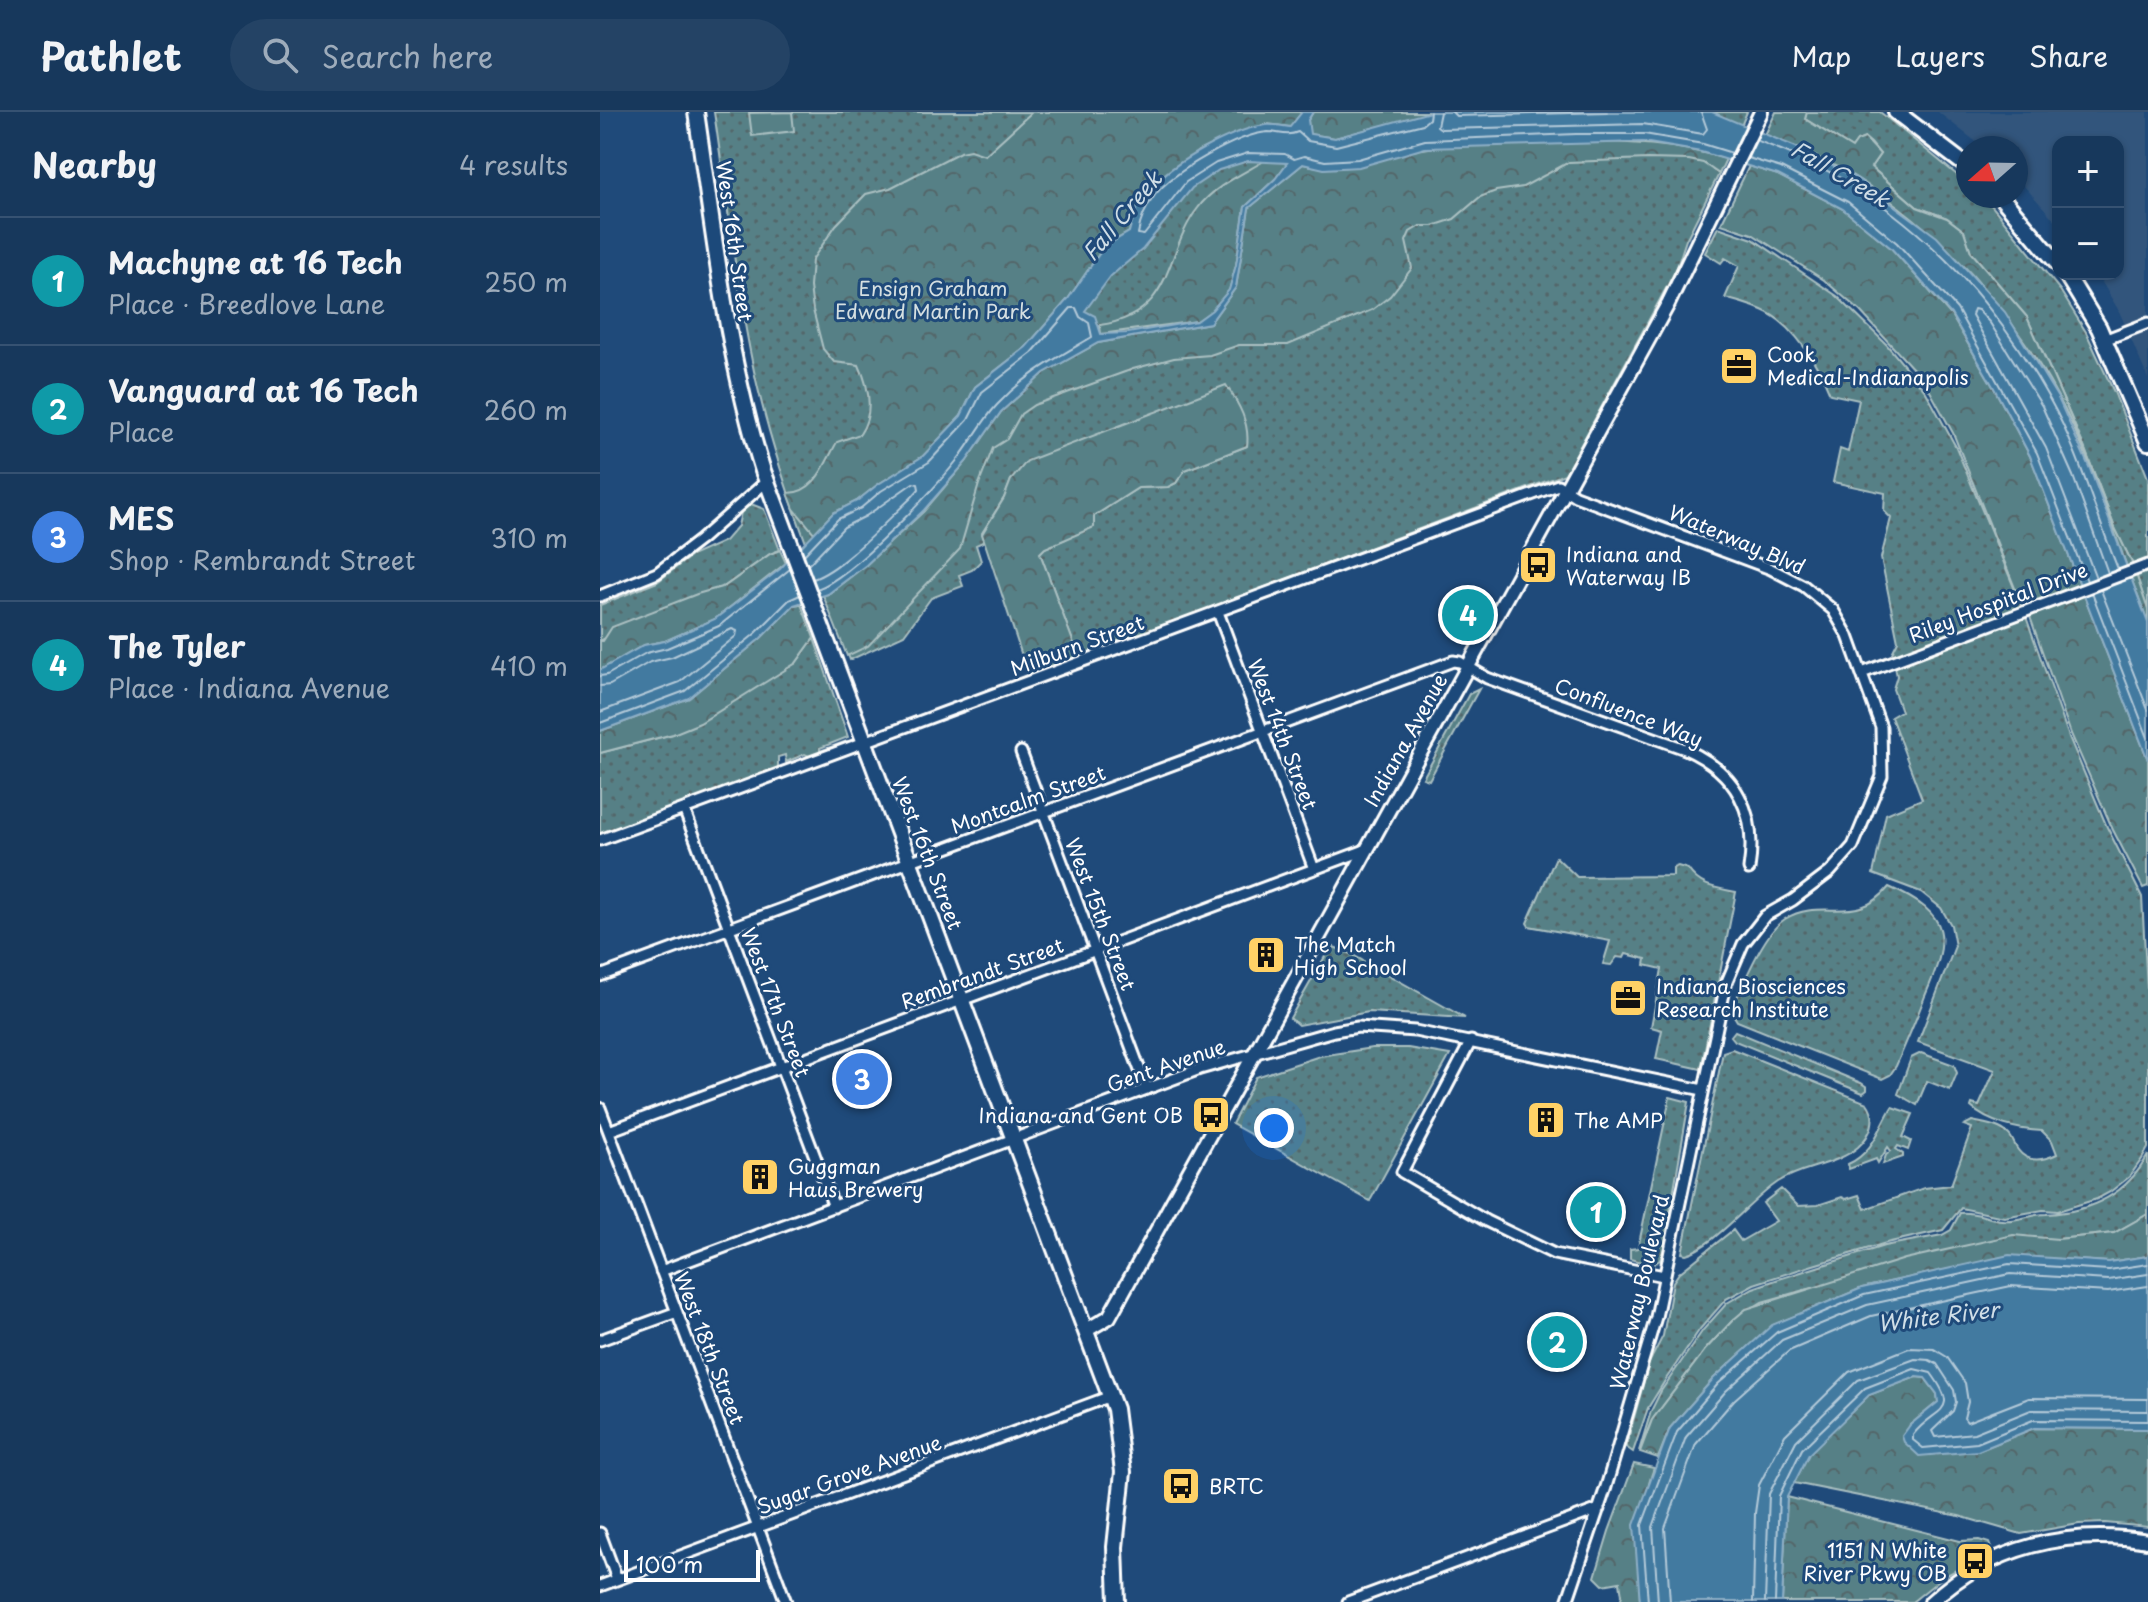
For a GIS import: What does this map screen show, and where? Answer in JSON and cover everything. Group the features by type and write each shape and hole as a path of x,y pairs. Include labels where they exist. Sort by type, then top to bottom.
{"main road":[{"name":"West 16th Street","path":"696,112 729,337 743,404 767,481 1111,1396 1123,1463 1114,1556 1117,1602"},
{"name":"Indiana Avenue","path":"1087,1330 1109,1317 1368,849 1668,304 1761,112"},
{"path":"1896,112 1956,158"},
{"path":"2010,208 2052,257"},
{"path":"2069,280 2104,340 2148,442"},
{"path":"1931,1602 1981,1566 2030,1545 2094,1536 2148,1541"}],"street":[{"path":"2104,340 2148,323"},
{"path":"600,596 657,573 767,481"},
{"name":"Milburn Street","path":"600,840 1558,485 1565,491"},
{"name":"Waterway Blvd","path":"1565,491 1771,569 1804,586 1833,610 1848,636 1881,727 1882,776 1853,846 1830,872 1793,900 1765,916 1743,944 1726,984"},
{"name":"Riley Hospital Drive","path":"1862,673 2148,565"},
{"name":"West 14th Street","path":"1218,612 1314,869"},
{"name":"Montcalm Street","path":"600,976 1453,661 1469,666"},
{"name":"Confluence Way","path":"1469,666 1487,678 1685,749 1711,763 1723,774 1742,802 1751,834 1749,869"},
{"name":"West 15th Street","path":"1021,752 1147,1089"},
{"name":"West 17th Street","path":"684,809 834,1207"},
{"name":"Rembrandt Street","path":"609,1131 1368,849"},
{"name":"Waterway Boulevard","path":"1567,1602 1636,1389 1664,1276 1726,984"},
{"name":"Gent Avenue","path":"661,1271 1147,1089 1334,1031 1358,1027 1415,1031 1703,1090"},
{"path":"1471,1041 1402,1172 1486,1221 1554,1254 1664,1276"},
{"name":"West 18th Street","path":"600,1108 786,1602"},
{"path":"600,1340 677,1312"},
{"name":"Sugar Grove Avenue","path":"600,1586 1111,1396"},
{"path":"1348,1602 1599,1509"},
{"path":"600,1533 617,1579"}],"shaded area":[{"path":"1938,112 2148,112 2148,379 2119,311 2101,280 2124,280 2124,136 2052,136 2052,217 2028,190 2028,136 1969,136"}],"green space":[{"name":"Ensign Graham Edward Martin Park","path":"714,112 1747,112 1741,126 1737,124 1713,170 1719,174 1686,240 1676,270 1565,474 1032,675 1026,668 1034,668 1074,644 1040,553 1066,539 1094,516 1138,488 1168,487 1176,483 1185,470 1247,446 1011,480 1004,498 982,533 985,541 976,545 981,561 972,570 959,575 963,586 931,598 904,635 850,660 797,517 763,408 742,307"},
{"path":"792,112 794,131 752,136 749,113"},
{"path":"1032,112 1302,112 1290,127 1267,124 1198,151 1134,213 1129,232 1104,247 1068,299 1026,347 975,387 961,416 923,456 857,501 833,513 814,533 794,509 788,493 798,492 813,482 837,442 860,434 867,417 868,400 859,365 834,362 823,349 810,287 812,260 836,225 866,194 890,188 960,152 970,150 985,155"},
{"path":"1313,112 1431,113 1335,138 1309,134 1308,120"},
{"path":"1776,112 1807,112 1805,119 1852,148 1857,141 1865,138 1880,154 1871,167 1917,207 1947,218 1964,231 1971,252 2027,317 2084,447 2115,528 2133,565 2148,610 2148,623 2084,450 2058,397 2019,334 1946,248 1889,200 1836,166 1765,135"},
{"path":"1807,112 1880,112 1956,174 1956,208 1994,208 2060,290 2086,332 2148,478 2148,610 2133,565 2027,317 1971,252 1964,231 1947,218 1917,207 1871,167 1880,154 1871,143 1865,138 1857,141 1852,148 1805,119"},
{"path":"1576,142 1651,144 1726,159 1719,174 1703,163 1689,160 1569,162 1523,187 1480,197 1454,219 1433,226 1420,226 1410,232 1406,241 1412,268 1390,296 1372,310 1288,345 1239,345 1210,355 1174,358 1133,369 1034,405 1021,414 1007,439 993,448 960,549 868,646 847,656 823,595 866,565 924,511 966,462 1001,412 1044,373 1098,343 1210,323 1236,287 1249,208 1303,164 1338,168 1429,148"},
{"path":"1264,161 1288,162 1245,207 1229,291 1213,310 1197,321 1101,334 1100,325 1125,319 1155,295 1187,225 1204,200"},
{"path":"1749,166 1778,175 1843,209 1891,248 1951,315 1994,388 2030,456 2148,760 2148,886 2143,888 2113,830 2071,734 2028,611 2017,593 1953,433 1930,391 1860,311 1824,280 1752,234 1721,224"},
{"path":"1718,227 1753,239 1837,296 1887,345 1926,392 1956,447 2025,614 2069,737 2107,827 2142,897 2148,1008 2148,1148 2129,1177 2097,1199 2058,1211 2043,1210 2004,1217 1961,1208 1943,1230 1810,1266 1754,1284 1726,1299 1700,1329 1648,1408 1633,1452 1626,1447 1649,1363 1663,1336 1673,1282 1679,1273 1733,1230 1741,1241 1776,1221 1763,1203 1781,1189 1798,1206 1818,1205 1859,1195 1865,1209 1924,1188 1951,1185 1972,1128 1964,1125 1972,1121 2004,1131 2022,1154 2032,1159 2057,1154 2052,1141 2042,1131 2004,1125 1971,1107 1972,1104 1979,1106 1995,1070 1918,1042 1955,946 1951,925 1941,908 1921,892 1873,874 1886,814 1922,799 1891,717 1901,711 1893,689 1897,676 1892,653 1898,641 1881,558 1891,518 1884,511 1885,493 1833,482 1840,449 1848,452 1859,400 1830,394 1805,349 1778,320 1758,308 1725,298 1739,266 1725,258 1721,263 1705,253"},
{"path":"1226,385 1242,414 1247,429 1247,446 1185,470 1176,483 1168,487 1138,488 1094,516 1094,527 1040,553 1074,644 1063,658 1026,668 982,534 1011,480 1027,461"},
{"path":"751,504 764,509 780,550 725,586 660,609 600,641 600,605 657,582 691,556 725,541 738,526 741,512"},
{"path":"780,550 786,563 715,619 665,641 644,645 600,670 600,641 612,627 725,586"},
{"path":"801,604 814,638 796,663 700,723 673,734 600,753 600,731 689,698 761,638 794,605"},
{"path":"814,638 848,737 820,748 820,751 848,743 813,758 805,754 786,762 785,755 778,757 778,770 600,837 600,753 673,734 796,663"},
{"path":"1479,689 1429,780 1423,778 1469,694"},
{"path":"1556,857 1577,877 1673,876 1673,868 1678,866 1688,869 1709,886 1736,892 1701,1069 1656,1059 1662,1030 1651,1027 1662,969 1645,965 1646,959 1626,954 1624,958 1617,957 1611,965 1603,964 1610,941 1529,926 1527,923"},
{"path":"1889,887 1910,897 1935,918 1941,943 1933,976 1890,1075 1882,1079 1737,1021 1731,1011 1754,961 1777,926 1785,919 1812,910 1864,906"},
{"path":"1331,946 1465,1018 1369,1012 1298,1025 1290,1018"},
{"path":"1735,1031 1861,1083 1867,1090 1863,1093 1735,1041 1731,1036"},
{"path":"1372,1048 1408,1048 1450,1055 1370,1201 1232,1124 1256,1077 1320,1056"},
{"path":"1732,1049 1867,1103 1872,1126 1858,1147 1778,1182 1720,1233 1686,1254 1682,1253 1723,1052"},
{"path":"1921,1053 1954,1065 1957,1073 1950,1090 1927,1081 1917,1105 1898,1094 1911,1058"},
{"path":"1670,1097 1689,1102 1664,1247 1660,1260 1652,1265 1630,1259 1630,1249 1638,1248"},
{"path":"1892,1107 1913,1114 1903,1137 1911,1141 1908,1150 1898,1146 1896,1149 1903,1157 1883,1164 1891,1151 1888,1147 1878,1163 1876,1159 1849,1169 1848,1164 1864,1153 1875,1139"},
{"path":"2148,1155 2148,1214 2114,1233 2037,1239 1762,1302 1733,1320 1706,1349 1652,1420 1639,1451 1651,1411 1661,1391 1703,1330 1727,1303 1753,1288 1779,1279 1884,1246 1942,1235 1951,1230 1960,1213 2008,1220 2077,1210 2117,1191 2129,1181"},
{"path":"2148,1214 2148,1256 2109,1262 2009,1256 1862,1288 1773,1325 1713,1379 1670,1428 1658,1458 1640,1452 1652,1420 1706,1349 1746,1309 1905,1259 2013,1235 2058,1239 2114,1233"},
{"path":"1916,1377 1925,1378 1937,1394 1938,1402 1910,1425 1978,1451 2034,1428 2148,1429 2148,1527 2079,1524 2021,1534 1959,1516 1794,1483 1809,1453 1869,1395"},
{"path":"1634,1464 1654,1468 1643,1517 1640,1602 1620,1602 1620,1582 1603,1585 1595,1577"},
{"path":"1787,1497 1960,1541 1979,1540 1989,1543 1992,1551 1943,1577 1912,1602 1782,1602"}],"water":[{"name":"Fall Creek","path":"1302,112 1313,112 1308,120 1310,134 1335,138 1430,112 1712,112 1796,147 1858,179 1937,237 2005,312 2058,398 2090,469 2148,623 2148,760 2030,456 1951,314 1891,248 1843,209 1778,175 1701,152 1643,142 1425,148 1359,167 1324,169 1303,164 1249,208 1236,287 1210,323 1098,343 1044,373 1001,412 966,462 924,510 866,565 828,594 794,605 761,638 689,698 600,731 600,670 644,645 665,641 715,619 780,569 833,513 857,501 923,456 961,416 975,387 1026,347 1068,299 1104,247 1129,232 1140,202 1161,177 1204,148 1236,133 1265,125 1290,127","holes":["1248,161 1287,163 1245,207 1229,290 1212,310 1197,321 1128,333 1101,334 1095,316 1085,311 1111,276 1143,249 1192,188 1219,170"]},
{"name":"White River","path":"2009,1255 2109,1262 2148,1256 2148,1429 2034,1428 1978,1451 1919,1456 1902,1436 1910,1425 1938,1402 1937,1394 1925,1378 1916,1377 1869,1395 1809,1454 1787,1497 1782,1602 1640,1602 1634,1525 1670,1428 1713,1379 1772,1325 1862,1288"}],"place":[{"name":"Cook Medical-Indianapolis","path":"1739,366"},
{"name":"Indiana and Waterway IB","path":"1538,565"},
{"name":"The Tyler","path":"1468,615"},
{"name":"The Match High School","path":"1266,955"},
{"name":"Indiana Biosciences Research Institute","path":"1628,998"},
{"name":"MES","path":"862,1079"},
{"name":"Indiana and Gent OB","path":"1211,1115"},
{"name":"The AMP","path":"1546,1120"},
{"name":"Guggman Haus Brewery","path":"760,1177"},
{"name":"Machyne at 16 Tech","path":"1596,1212"},
{"name":"Vanguard at 16 Tech","path":"1557,1342"},
{"name":"BRTC","path":"1181,1486"},
{"name":"1151 N White River Pkwy OB","path":"1975,1561"}]}
